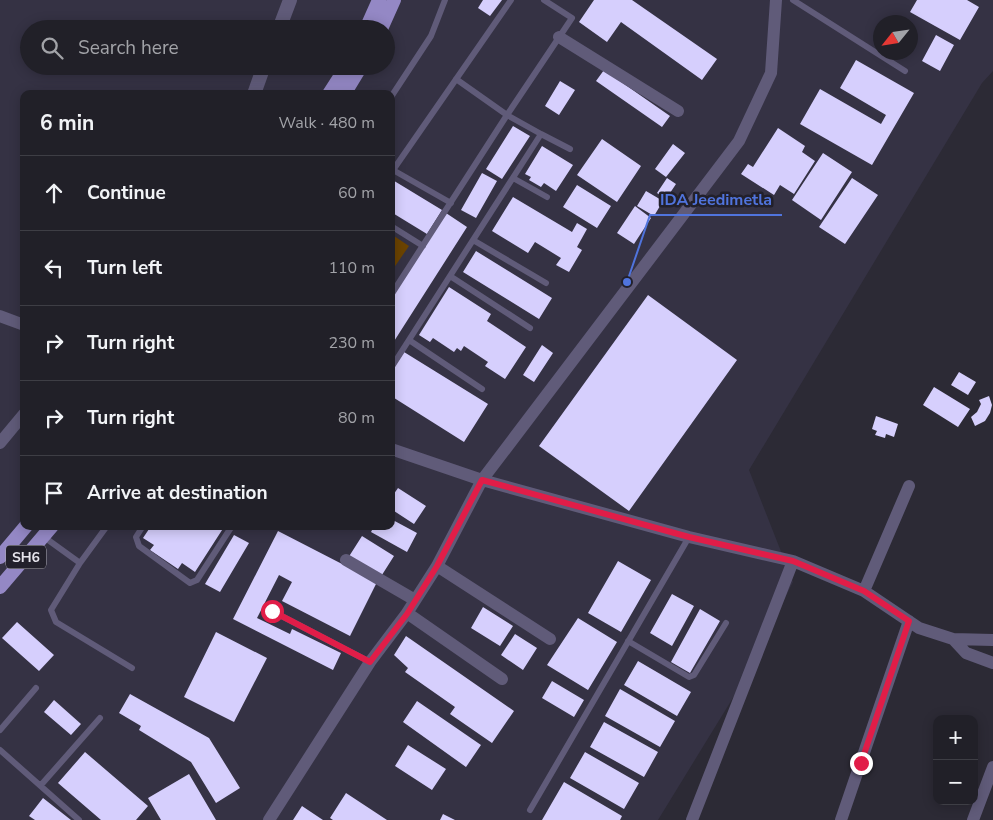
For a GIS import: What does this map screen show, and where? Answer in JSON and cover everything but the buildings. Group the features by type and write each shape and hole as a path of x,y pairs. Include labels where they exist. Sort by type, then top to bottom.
{"main road":[{"path":"370,20 380,0"},
{"path":"385,20 394,0"},
{"path":"332,90 341,75"},
{"path":"346,90 356,75"},
{"name":"SH6","path":"0,557 23,530"},
{"name":"SH6","path":"0,587 48,532"}],"street":[{"path":"282,20 290,0"},
{"path":"269,820 370,662 407,614 437,566 482,480 739,141 771,73 776,0"},
{"path":"559,37 678,111"},
{"path":"255,90 261,75"},
{"path":"0,316 20,324"},
{"path":"0,443 20,419"},
{"path":"395,450 482,480 689,537 793,561 864,591 918,628 953,639 993,640"},
{"path":"864,591 909,486"},
{"path":"346,560 415,600"},
{"path":"692,820 793,561"},
{"path":"437,566 550,639"},
{"path":"407,614 502,679"},
{"path":"841,820 909,621"},
{"path":"953,639 966,653 993,663"},
{"path":"973,820 993,767"}],"lane":[{"path":"395,91 431,36 445,0"},
{"path":"395,167 511,0"},
{"path":"395,289 572,18 544,0"},
{"path":"793,0 905,71"},
{"path":"456,79 507,115 570,149"},
{"path":"395,362 541,134"},
{"path":"395,173 450,203"},
{"path":"513,178 547,196"},
{"path":"395,228 423,246"},
{"path":"473,240 546,283"},
{"path":"450,276 530,328"},
{"path":"409,340 482,389"},
{"path":"104,530 80,563 51,610 52,615 56,622 132,668"},
{"path":"141,530 136,537 138,546 190,583 197,580 229,530"},
{"path":"48,532 80,563"},
{"path":"530,810 689,537"},
{"path":"272,611 370,662"},
{"path":"628,641 689,677 694,675 726,623"},
{"path":"0,730 36,688"},
{"path":"41,785 100,718"},
{"path":"0,750 79,820"}],"shaded area":[{"path":"0,0 993,0 993,71 982,83 749,470 793,582 742,683 658,820 0,820"},
{"path":"395,237 409,246 395,266"}],"place":[{"name":"IDA Jeedimetla","path":"627,282"}],"route":[{"path":"272,611 370,662 407,614 437,566 482,480 689,537 793,561 864,591 909,621 861,763"}]}
